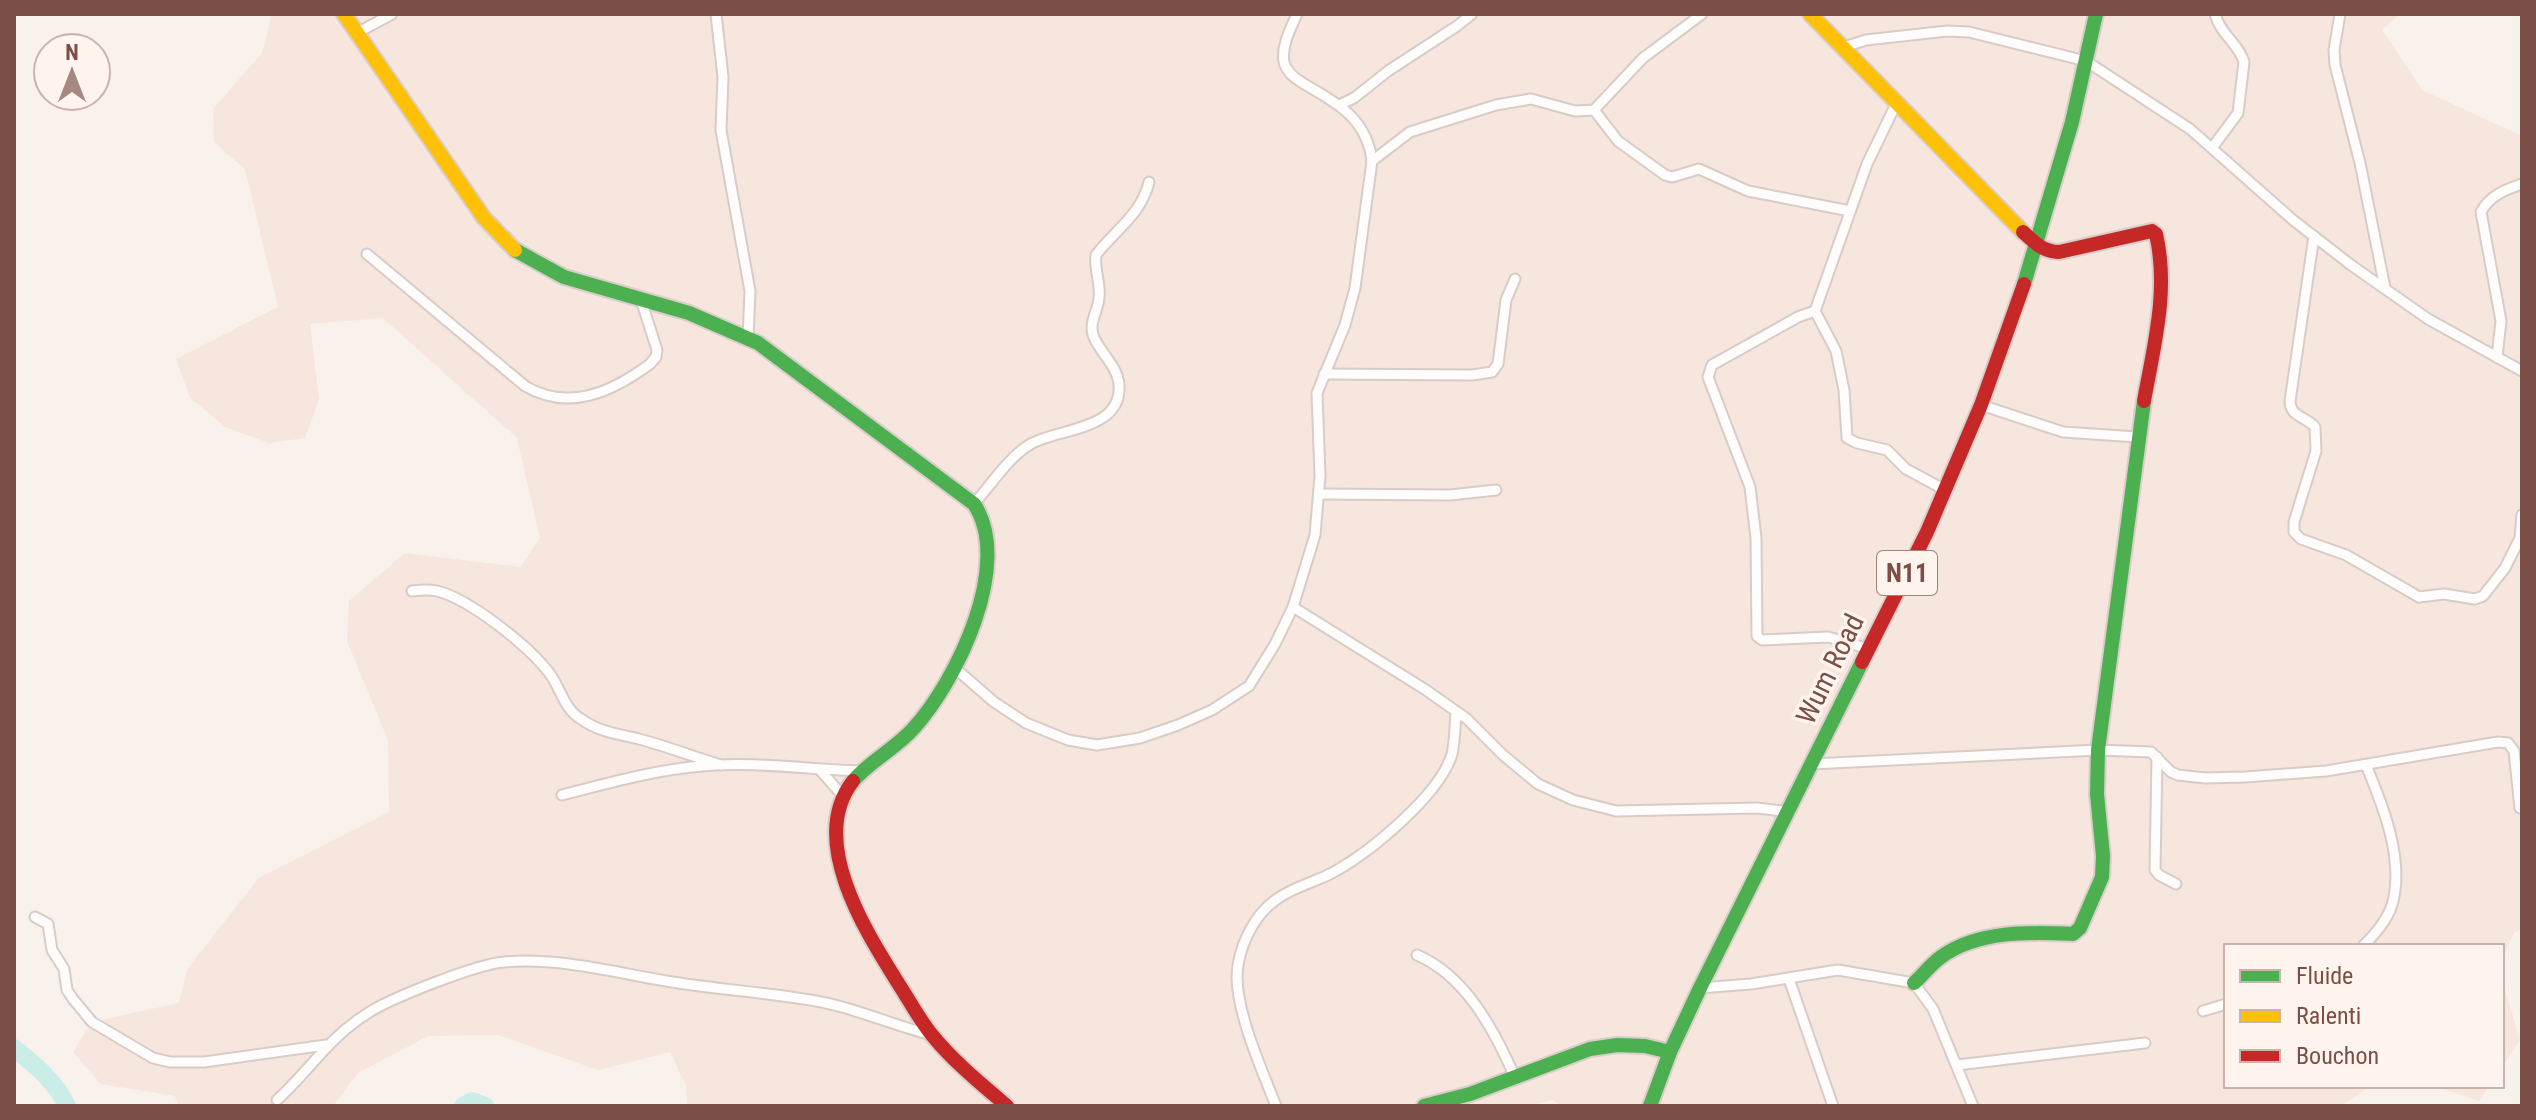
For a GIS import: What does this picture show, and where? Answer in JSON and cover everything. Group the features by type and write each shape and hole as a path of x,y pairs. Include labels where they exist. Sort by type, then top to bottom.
{"main road":[{"path":"344,14 475,206 504,242 529,260 563,276 682,311 748,338 974,504 984,519 988,537 984,578 974,621 956,669 912,730 854,779 843,796 837,815 837,837 845,883 869,938 932,1035 971,1076 1007,1106"},
{"path":"1810,14 2037,246 2059,252 2152,231 2156,234 2162,261 2161,305 2137,437 2098,750 2102,877 2080,928 2073,934 2030,932 1971,941 1941,957 1914,983"},
{"name":"Wum Road","path":"1650,1106 1670,1052 1700,988 1869,649 1945,490 1981,405 2037,246 2096,14"},
{"path":"1424,1106 1470,1094 1590,1049 1617,1045 1645,1046 1670,1052"}],"street":[{"path":"357,33 392,14"},
{"path":"716,14 723,77 721,130 750,291 748,338"},
{"path":"956,669 994,702 1026,723 1068,740 1097,745 1140,738 1212,710 1249,686 1275,644 1293,607 1315,535 1320,494 1317,393 1345,325 1355,288 1372,161 1362,129 1343,108 1287,69 1285,46 1297,14"},
{"path":"1343,108 1388,71 1472,14"},
{"path":"1372,161 1410,132 1496,105 1531,99 1575,111 1594,110 1643,58 1702,14"},
{"path":"2212,148 2238,113 2244,62 2243,56 2225,36 2215,14"},
{"path":"2340,14 2334,50 2335,65 2360,163 2385,288"},
{"path":"1844,47 1866,40 1947,31 1969,32 2086,61 2190,129 2314,236 2428,319 2522,371"},
{"path":"1897,102 1867,164 1815,311 1836,351 1844,390 1847,438 1887,450 1906,469 1945,490"},
{"path":"1594,110 1618,141 1665,175 1672,177 1699,169 1748,191 1850,211"},
{"path":"974,504 1025,446 1088,426 1115,403 1119,382 1092,328 1100,296 1096,255 1138,208 1146,196 1149,182"},
{"path":"2497,357 2501,321 2481,212 2487,202 2503,190 2522,184"},
{"path":"2314,236 2290,409 2315,427 2316,451 2294,522 2294,532 2301,539 2346,555 2419,597 2444,594 2475,599 2483,596 2505,568 2520,538 2522,515"},
{"path":"367,254 525,386 554,398 588,398 650,364 657,350 641,300"},
{"path":"1324,374 1472,375 1492,372 1498,364 1506,300 1515,279"},
{"path":"1815,311 1798,317 1712,365 1708,377 1750,487 1756,538 1757,636 1762,640 1828,637 1869,649"},
{"path":"1981,405 2063,432 2137,437"},
{"path":"1320,494 1450,495 1496,490"},
{"path":"412,591 439,592 456,599 512,636 534,655 552,678 571,712 590,725 604,732 639,739 721,765"},
{"path":"1293,607 1456,712 1538,784 1594,806 1616,811 1757,808 1790,812"},
{"path":"1276,1106 1248,1033 1237,978 1242,947 1258,918 1276,899 1334,872 1418,806 1439,780 1451,756 1456,712"},
{"path":"1812,764 2142,750 2151,752 2171,772 2205,778 2302,774 2498,742 2508,743 2514,751 2520,808"},
{"path":"2157,757 2155,870 2176,884"},
{"path":"562,795 630,777 721,765 781,765 863,771"},
{"path":"2365,944 2381,927 2391,905 2395,884 2393,855 2383,807 2366,765"},
{"path":"819,769 843,796"},
{"path":"35,917 44,919 48,924 52,950 64,969 67,990 92,1022 153,1058 170,1062 204,1062 326,1045"},
{"path":"1417,955 1438,964 1477,1007 1496,1035 1515,1077"},
{"path":"277,1100 310,1067 326,1045 372,1010 469,971 504,962 582,966 713,989 808,999 932,1035"},
{"path":"1700,988 1789,979 1838,970 1914,983 1933,1009 1973,1106"},
{"path":"1789,979 1833,1106"},
{"path":"2203,1011 2224,1005"},
{"path":"1957,1065 2145,1043"}],"shaded area":[{"path":"272,14 2400,14 2382,30 2422,90 2522,136 2522,929 2514,933 2504,956 2504,944 2224,944 2224,1088 2368,1088 2341,1106 1561,1106 1553,1100 1527,1106 687,1106 686,1085 670,1052 598,1070 499,1035 428,1036 358,1073 333,1106 179,1106 175,1096 101,1084 73,1052 92,1022 179,1003 188,968 259,878 389,812 388,740 347,641 349,601 405,553 520,567 540,538 517,438 383,318 310,324 319,399 305,438 269,443 225,427 190,397 176,359 278,307 245,169 214,142 213,109 262,53"},
{"path":"2504,987 2520,1040 2504,1064"},
{"path":"2441,1088 2488,1088 2479,1101"}],"waterway":[{"path":"14,1048 51,1081 67,1106"},
{"path":"463,1106 472,1101 485,1106"}],"traffic: fast":[{"path":"2024,284 2072,122 2096,14"},
{"path":"515,250 564,277 689,313 758,343 974,504 985,529 987,558 984,589 962,653 930,708 913,729 853,781"},
{"path":"1914,983 1941,957 1971,942 2022,933 2073,934 2080,928 2102,877 2098,750 2144,401"},
{"path":"1650,1106 1670,1052 1700,988 1862,662"},
{"path":"1424,1106 1470,1094 1590,1049 1617,1045 1645,1046 1670,1052"}],"traffic: slow":[{"path":"344,14 484,218 515,250"},
{"path":"1810,14 2023,232"}],"traffic: jam":[{"path":"2023,232 2043,248 2059,252 2152,231 2156,234 2161,297 2144,401"},
{"path":"1862,662 1927,532 1981,405 2024,284"},
{"path":"853,781 840,805 836,830 846,885 858,912 927,1029 958,1063 1007,1106"}]}
